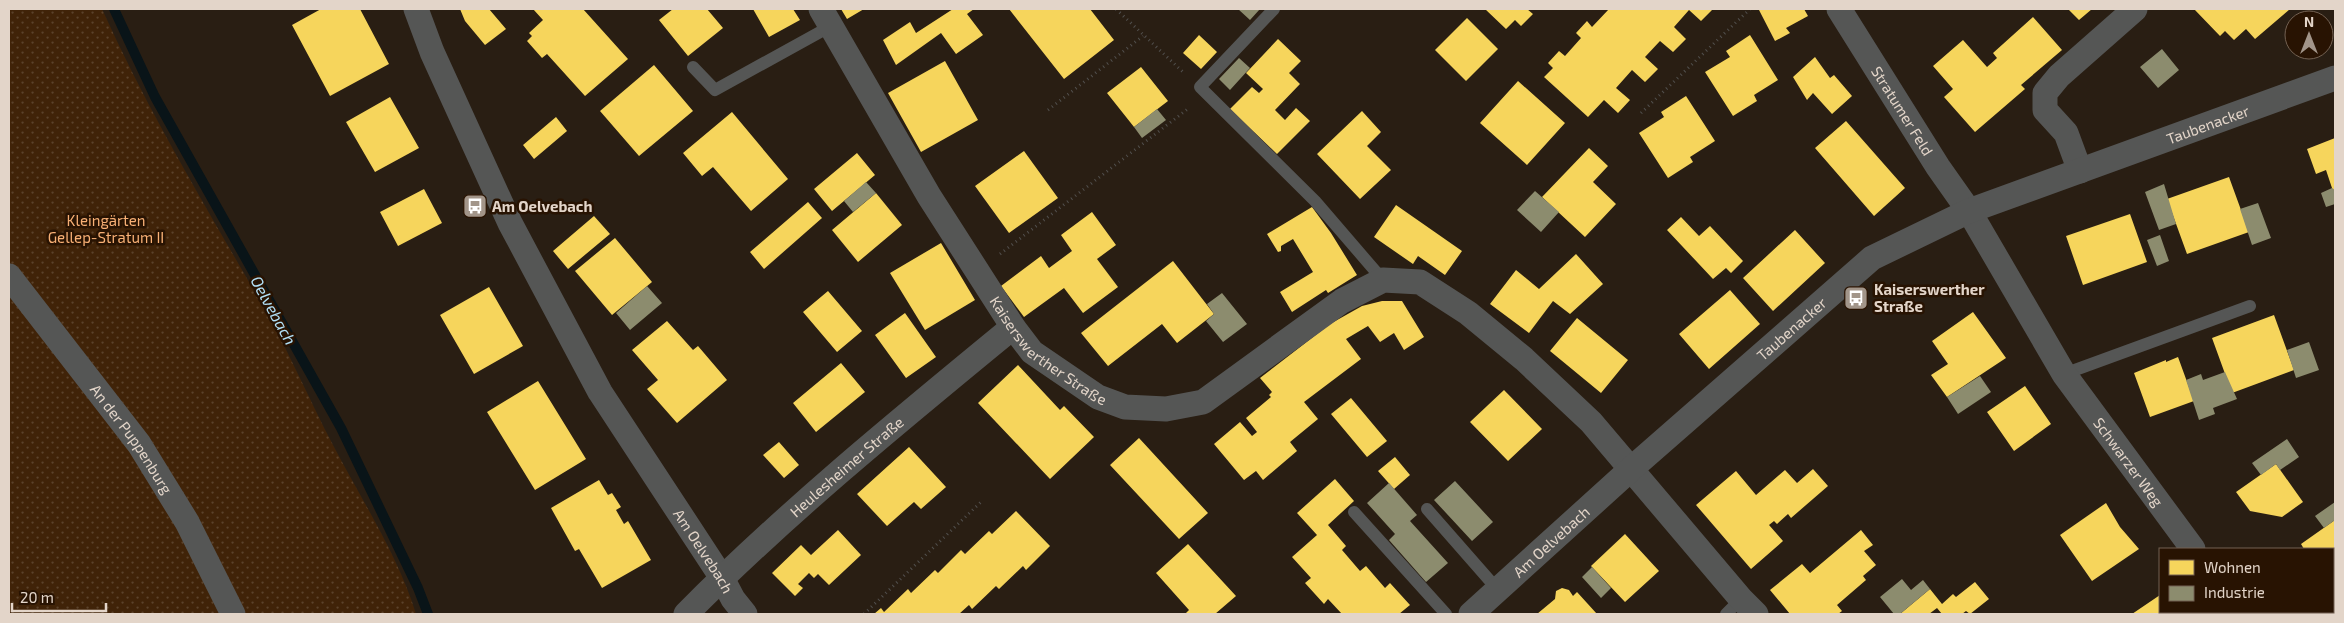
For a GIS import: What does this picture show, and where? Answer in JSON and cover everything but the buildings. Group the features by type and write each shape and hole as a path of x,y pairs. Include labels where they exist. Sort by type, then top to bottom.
{"street":[{"name":"Am Oelvebach","path":"416,9 432,52 510,224 600,392 722,578 733,599 745,614"},
{"name":"Stratumer Feld","path":"1839,9 1938,167 1969,211"},
{"path":"2080,171 2066,133 2044,110 2044,94 2059,76 2134,9"},
{"name":"Kaiserswerther Straße","path":"826,17 976,272 1012,327 1032,352 1098,397 1125,407 1166,409 1202,402 1342,301 1383,280"},
{"name":"Taubenacker","path":"1631,469 1872,258 1969,211 2335,78"},
{"name":"Schwarzer Weg","path":"1969,211 2064,374 2191,548"},
{"name":"An der Puppenburg","path":"9,276 139,444 187,522 233,614"},
{"path":"1383,280 1420,282 1468,313 1524,359 1592,422 1741,609"},
{"name":"Heulesheimer Straße","path":"686,614 722,578 906,415 1012,327"},
{"name":"Am Oelvebach","path":"1471,614 1631,469"}],"lane":[{"path":"1274,9 1204,91 1315,201 1383,280"},
{"name":"Kaiserswerther Straße","path":"693,67 715,90 826,17"},
{"path":"2064,374 2250,306"},
{"path":"1427,509 1498,590"},
{"path":"1354,512 1446,614"}],"path":[{"path":"976,272 1204,91 1116,9"},
{"path":"1640,113 1750,9"},
{"path":"1048,110 1143,36"},
{"path":"864,614 982,501"}],"green space":[{"name":"Kleingärten Gellep-Stratum II","path":"9,9 102,9 140,88 269,317 333,445 379,528 400,571 416,614 9,614"}],"waterway":[{"name":"Oelvebach","path":"114,9 155,97 341,428 418,588 428,614"}],"place":[{"name":"Am Oelvebach","path":"475,206"},
{"name":"Kaiserswerther Straße","path":"1856,298"}]}
